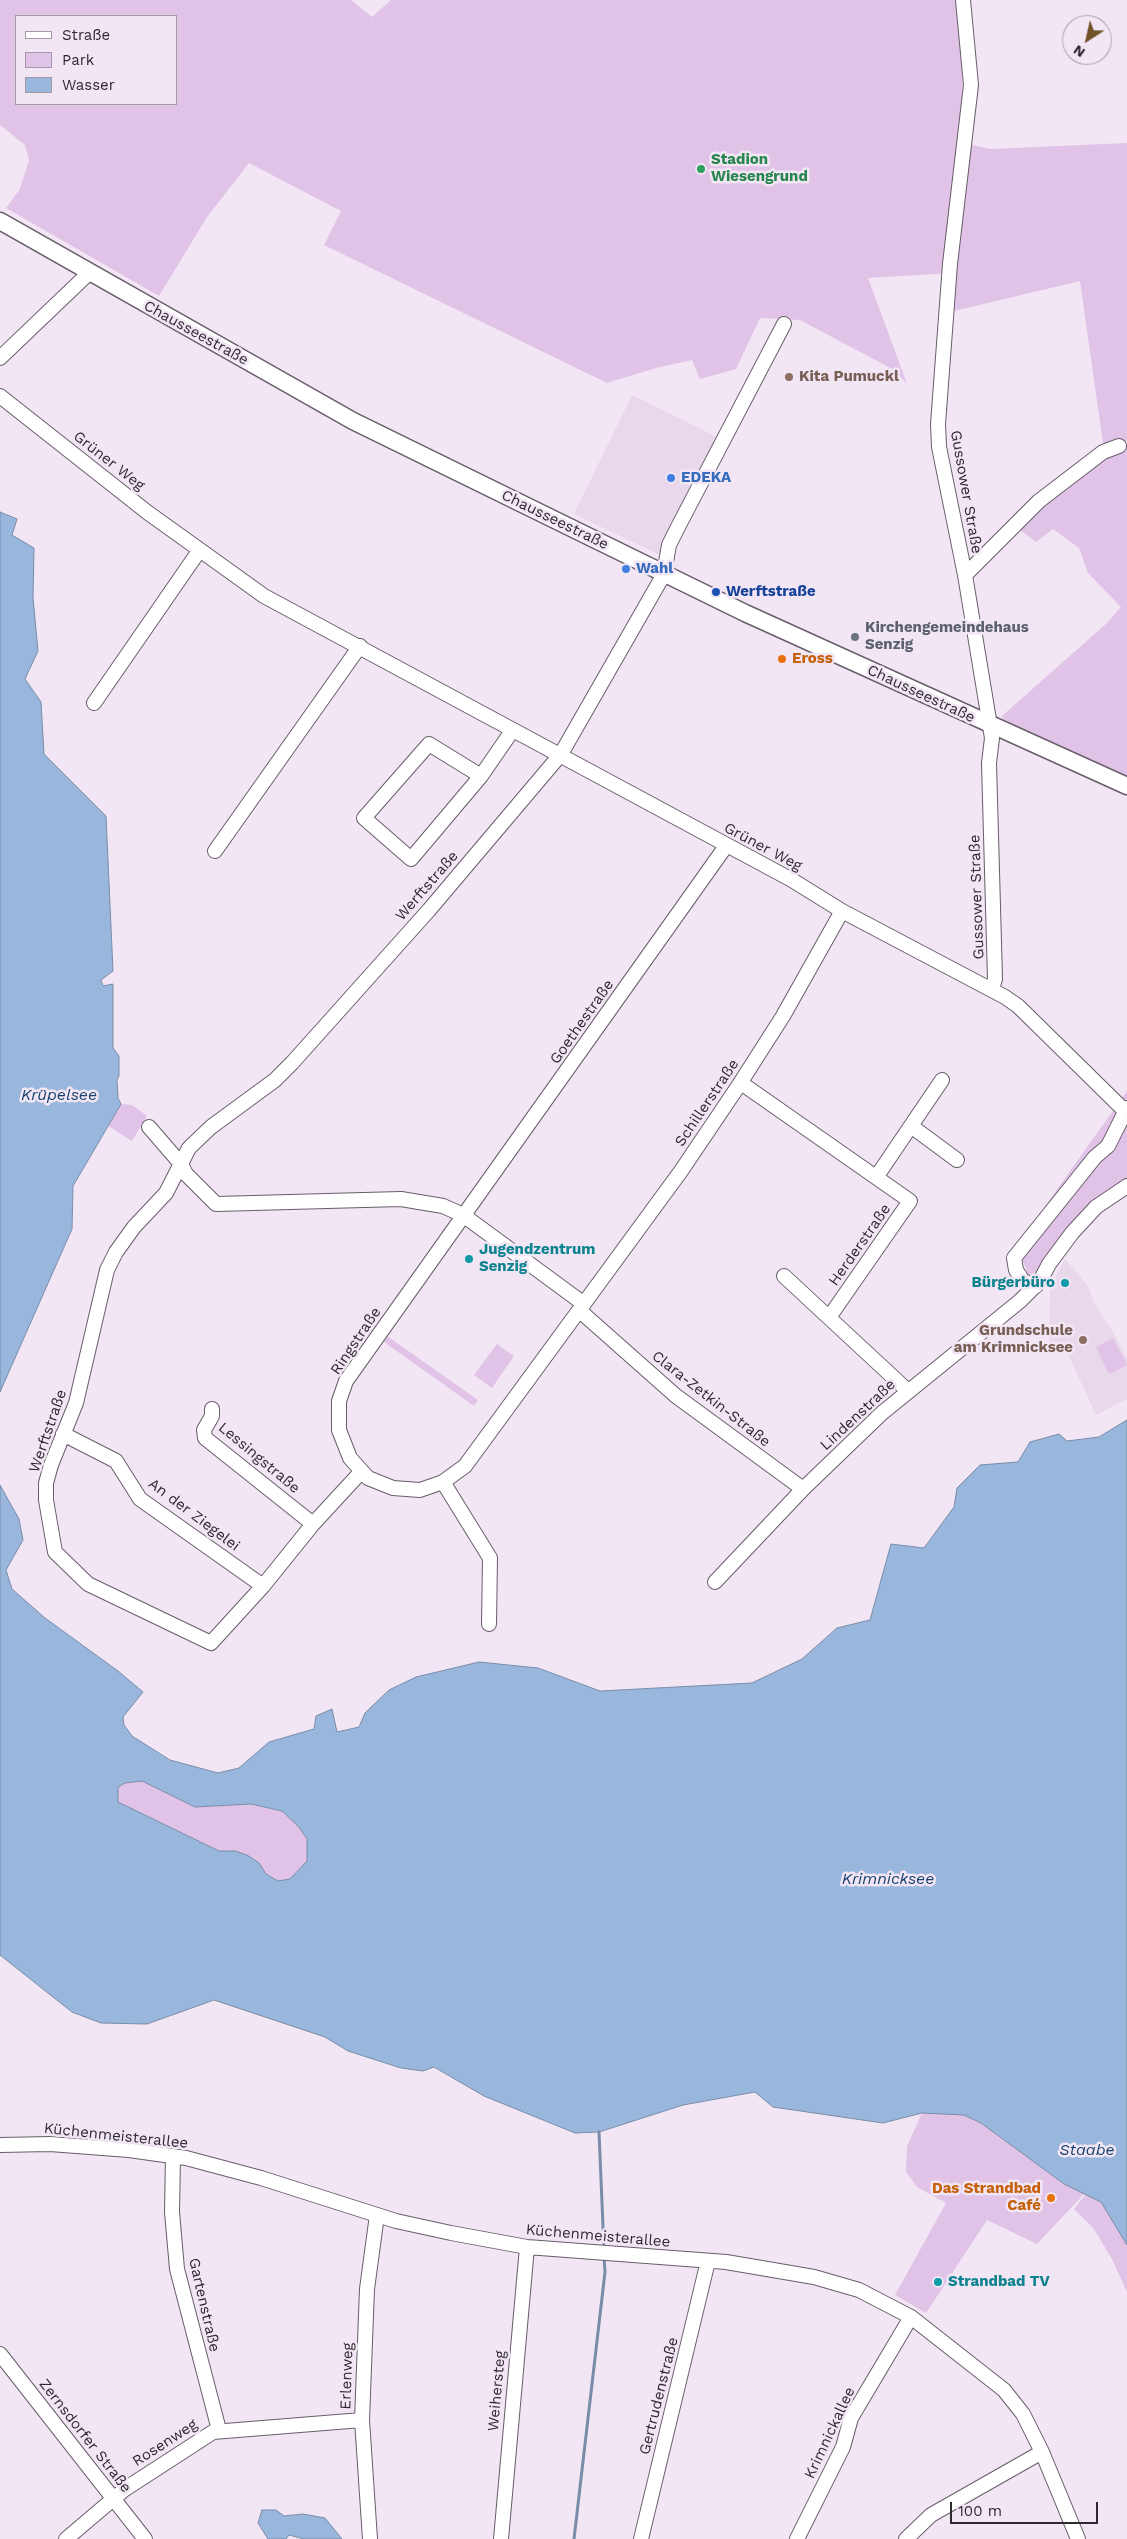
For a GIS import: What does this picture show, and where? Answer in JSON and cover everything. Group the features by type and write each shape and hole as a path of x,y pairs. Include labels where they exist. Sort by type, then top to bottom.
{"main road":[{"name":"Chausseestraße","path":"0,221 353,421 664,574 991,726 1127,786"}],"street":[{"name":"Gussower Straße","path":"963,0 971,85 950,264 938,424 939,447 965,575 991,726 992,738 989,763 995,979 992,989"},
{"path":"0,358 90,272"},
{"name":"Werftstraße","path":"263,1586 212,1643 88,1584 55,1552 47,1509 46,1483 82,1381 107,1270 127,1235 166,1193 189,1148 211,1127 265,1089 298,1056 429,910 560,754 664,574 669,545 784,324"},
{"name":"Grüner Weg","path":"0,396 199,551 264,596 792,880 842,911 992,989 1018,1006 1126,1109"},
{"path":"965,575 1038,501 1103,452 1119,446"},
{"path":"94,703 199,551"},
{"path":"215,851 360,646"},
{"path":"481,776 429,744 364,818 411,858 481,776 512,731"},
{"name":"Goethestraße","path":"463,1215 726,846"},
{"name":"Schillerstraße","path":"582,1307 741,1083 783,1016 842,911"},
{"path":"877,1176 942,1080"},
{"name":"Herderstraße","path":"741,1083 877,1176 910,1201 830,1316"},
{"path":"1036,1286 1023,1281 1016,1270 1014,1258 1019,1249 1073,1187 1095,1157 1108,1146 1126,1109"},
{"path":"911,1126 957,1160"},
{"path":"149,1127 186,1174 216,1204 401,1199 443,1206 463,1215"},
{"name":"Lindenstraße","path":"715,1582 851,1441 908,1391 1036,1286 1072,1234 1096,1207 1127,1186"},
{"name":"Clara-Zetkin-Straße","path":"463,1215 582,1307 676,1396 803,1490"},
{"name":"Ringstraße","path":"463,1215 355,1368 342,1391 338,1411 339,1430 347,1453 361,1472 377,1482 402,1490 420,1490 443,1482 465,1466 582,1307"},
{"path":"784,1276 830,1316 908,1391"},
{"name":"Lessingstraße","path":"212,1409 212,1416 204,1430 206,1438 313,1524"},
{"name":"An der Ziegelei","path":"63,1434 116,1461 140,1499 263,1586"},
{"path":"263,1586 313,1524 361,1472"},
{"path":"443,1482 490,1558 489,1624"},
{"name":"Küchenmeisterallee","path":"0,2145 50,2144 173,2156 261,2178 377,2215 451,2233 527,2247 708,2261 814,2277 859,2290 911,2317 1004,2390 1023,2414 1042,2452 1078,2539"},
{"name":"Gartenstraße","path":"173,2156 172,2212 177,2269 219,2430"},
{"name":"Erlenweg","path":"370,2539 362,2420 366,2289 377,2215"},
{"name":"Weihersteg","path":"501,2539 527,2247"},
{"name":"Gertrudenstraße","path":"641,2539 708,2261"},
{"name":"Krimnickallee","path":"797,2539 843,2447 852,2418 911,2317"},
{"name":"Zernsdorfer Straße","path":"0,2354 145,2539"},
{"name":"Rosenweg","path":"66,2539 113,2499 149,2473 219,2430 362,2420"},
{"path":"906,2539 931,2515 1042,2452"}],"shaded area":[{"path":"632,395 719,438 660,555 574,514"},
{"name":"Grundschule am Krimnicksee","path":"1065,1259 1089,1287 1094,1303 1112,1330 1127,1359 1127,1399 1096,1415 1067,1352 1049,1351 1050,1287"}],"green space":[{"path":"0,0 351,0 372,17 391,0 957,0 963,71 960,142 990,149 1127,143 1127,441 1104,451 1080,281 950,312 953,273 868,278 907,384 894,370 800,320 760,318 736,369 700,379 692,360 656,368 607,383 324,245 341,211 249,163 207,217 159,296 6,208 20,189 29,160 25,145 0,125"},
{"path":"1127,445 1127,779 1007,727 1002,716 1107,623 1121,607 1088,573 1079,548 1053,529 1036,542 1019,529 1041,505 1096,460"},
{"path":"1127,1091 1127,1182 1095,1204 1030,1278 1020,1255 1021,1240"},
{"path":"121,1104 132,1105 147,1116 132,1141 108,1126"},
{"path":"387,1336 478,1400 474,1406 384,1342"},
{"path":"1113,1338 1127,1365 1109,1374 1096,1347"},
{"path":"497,1344 514,1356 492,1388 474,1375"},
{"path":"142,1781 195,1807 251,1804 282,1811 299,1827 307,1839 307,1861 290,1879 278,1881 266,1874 259,1863 235,1851 219,1851 118,1802 118,1787 125,1783"},
{"path":"922,2113 964,2115 981,2123 1064,2184 1085,2193 1037,2244 987,2220 926,2313 895,2295 946,2203 917,2187 906,2172 907,2146"},
{"path":"1086,2194 1101,2202 1127,2245 1127,2292 1113,2261 1094,2229 1074,2209"}],"water":[{"name":"Krüpelsee","path":"0,512 17,519 12,535 34,548 33,598 38,651 25,679 41,702 44,754 106,816 113,971 101,980 103,986 113,984 113,1048 119,1056 119,1076 117,1080 118,1098 121,1104 73,1186 72,1229 0,1392"},
{"name":"Krimnicksee","path":"1127,1420 1127,2245 1101,2202 1064,2184 981,2123 964,2115 922,2113 883,2123 773,2107 755,2092 683,2105 599,2132 575,2133 484,2096 434,2067 423,2071 401,2068 348,2051 325,2037 214,2000 147,2024 101,2023 72,2012 0,1955 0,1485 19,1519 23,1540 6,1570 12,1589 45,1618 118,1671 143,1692 123,1717 124,1725 132,1736 170,1760 218,1773 239,1768 269,1742 314,1729 316,1716 332,1709 337,1732 359,1727 365,1713 389,1690 416,1677 479,1662 538,1668 600,1691 752,1683 802,1659 837,1628 870,1620 891,1544 924,1548 954,1507 957,1488 980,1465 1018,1462 1030,1442 1059,1434 1067,1441 1099,1437","holes":["142,1781 195,1807 251,1804 282,1811 299,1827 307,1839 307,1861 290,1879 278,1881 266,1874 259,1863 247,1855 235,1851 219,1851 118,1802 118,1787 125,1783"]},
{"path":"262,2510 276,2510 284,2516 303,2514 325,2518 342,2539 304,2539 289,2535 286,2539 268,2539 258,2523"}],"waterway":[{"path":"599,2132 604,2250"},
{"path":"574,2539 605,2272 604,2256"}],"place":[{"name":"Stadion Wiesengrund","path":"701,169"},
{"name":"Kita Pumuckl","path":"789,377"},
{"name":"EDEKA","path":"671,478"},
{"name":"Wahl","path":"626,569"},
{"name":"Werftstraße","path":"716,592"},
{"name":"Kirchengemeindehaus Senzig","path":"855,637"},
{"name":"Eross","path":"782,659"},
{"name":"Jugendzentrum Senzig","path":"469,1259"},
{"name":"Bürgerbüro","path":"1065,1283"},
{"name":"Grundschule am Krimnicksee","path":"1083,1340"},
{"name":"Das Strandbad Café","path":"1051,2198"},
{"name":"Strandbad TV","path":"938,2282"}],"water label":[{"name":"Staabe","path":"1087,2150"}]}
